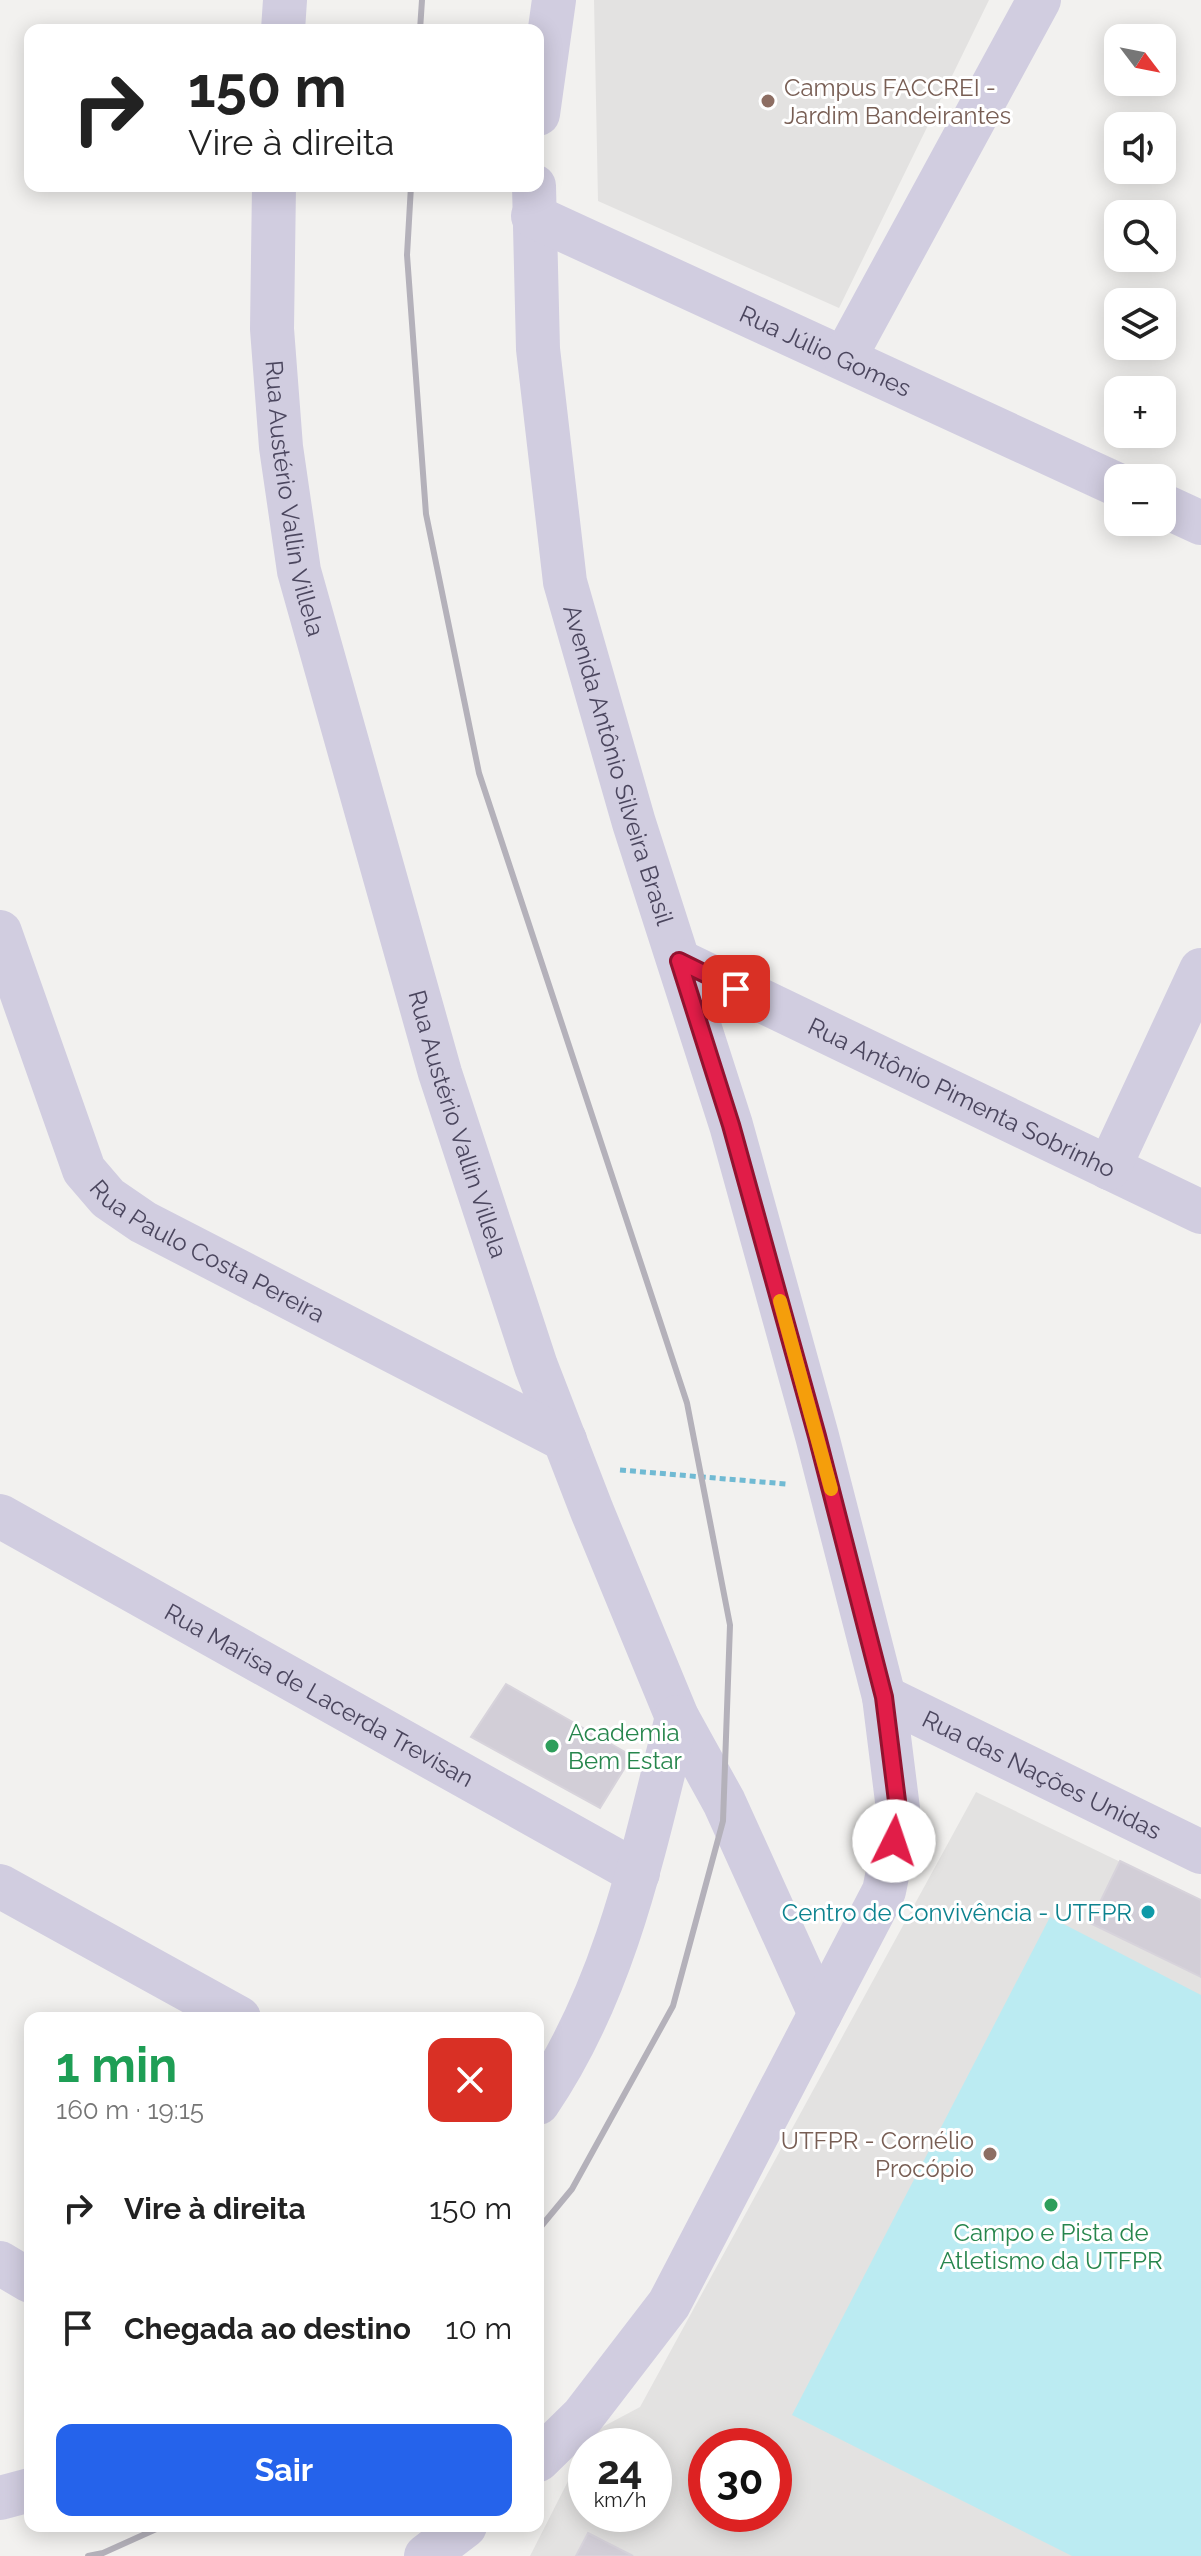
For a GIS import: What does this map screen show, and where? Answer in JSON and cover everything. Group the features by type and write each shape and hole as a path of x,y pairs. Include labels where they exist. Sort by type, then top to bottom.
{"street":[{"path":"283,24 285,0"},
{"path":"544,71 554,0"},
{"path":"845,357 1039,0"},
{"name":"Rua Austério Vallin Villela","path":"274,192 272,329 281,447 299,571 440,1073 536,1366 570,1453 677,1717 724,1802 820,2014"},
{"name":"Rua Júlio Gomes","path":"534,201 845,357 1104,478"},
{"name":"Avenida Antônio Silveira Brasil","path":"534,201 538,349 565,582 634,823 731,1125 830,1488 884,1697 899,1817 884,1891 669,2304 583,2416 544,2454"},
{"path":"1176,511 1201,523"},
{"name":"Rua Paulo Costa Pereira","path":"0,932 84,1170 108,1198 157,1230 570,1453"},
{"name":"Rua Antônio Pimenta Sobrinho","path":"679,961 1201,1212"},
{"path":"1109,1168 1201,970"},
{"name":"Rua Marisa de Lacerda Trevisan","path":"0,1516 638,1873"},
{"name":"Rua das Nações Unidas","path":"884,1697 1201,1852"},
{"path":"544,2094 564,2065 602,1978 638,1873 677,1717"},
{"path":"0,1886 228,2012"},
{"path":"0,2263 24,2277"},
{"path":"0,2498 24,2492"},
{"path":"426,2556 457,2532"}],"path":[{"path":"570,1453 830,1488"}],"shaded area":[{"name":"Campus FACCREI - Jardim Bandeirantes","path":"594,0 989,0 839,308 598,201"},
{"name":"UTFPR - Cornélio Procópio","path":"976,1792 1201,1901 1201,2556 530,2556 568,2481 568,2532 672,2532 672,2428 601,2428 640,2407"},
{"name":"Campo e Pista de Atletismo da UTFPR","path":"1050,1917 1201,1995 1201,2556 1072,2556 792,2415"}],"building":[{"name":"Academia Bem Estar","path":"506,1684 632,1756 600,1808 471,1737"},
{"name":"Centro de Convivência - UTFPR","path":"1120,1861 1201,1900 1201,1977 1090,1923"},
{"path":"588,2533 633,2556 576,2556"}],"railway":[{"path":"420,24 422,0"},
{"path":"411,192 407,255 426,514 479,773 687,1403 730,1625 723,1821 673,2006 572,2189 544,2223"},
{"path":"88,2556 103,2553 150,2532"}],"slow traffic":[{"path":"780,1301 831,1489"}],"place":[{"name":"Campus FACCREI - Jardim Bandeirantes","path":"768,101"},
{"name":"Academia Bem Estar","path":"552,1746"},
{"name":"Centro de Convivência - UTFPR","path":"1148,1912"},
{"name":"UTFPR - Cornélio Procópio","path":"990,2154"},
{"name":"Campo e Pista de Atletismo da UTFPR","path":"1051,2205"}],"route":[{"path":"736,989 679,961 731,1125 817,1436 884,1697 899,1817 894,1841"}]}
